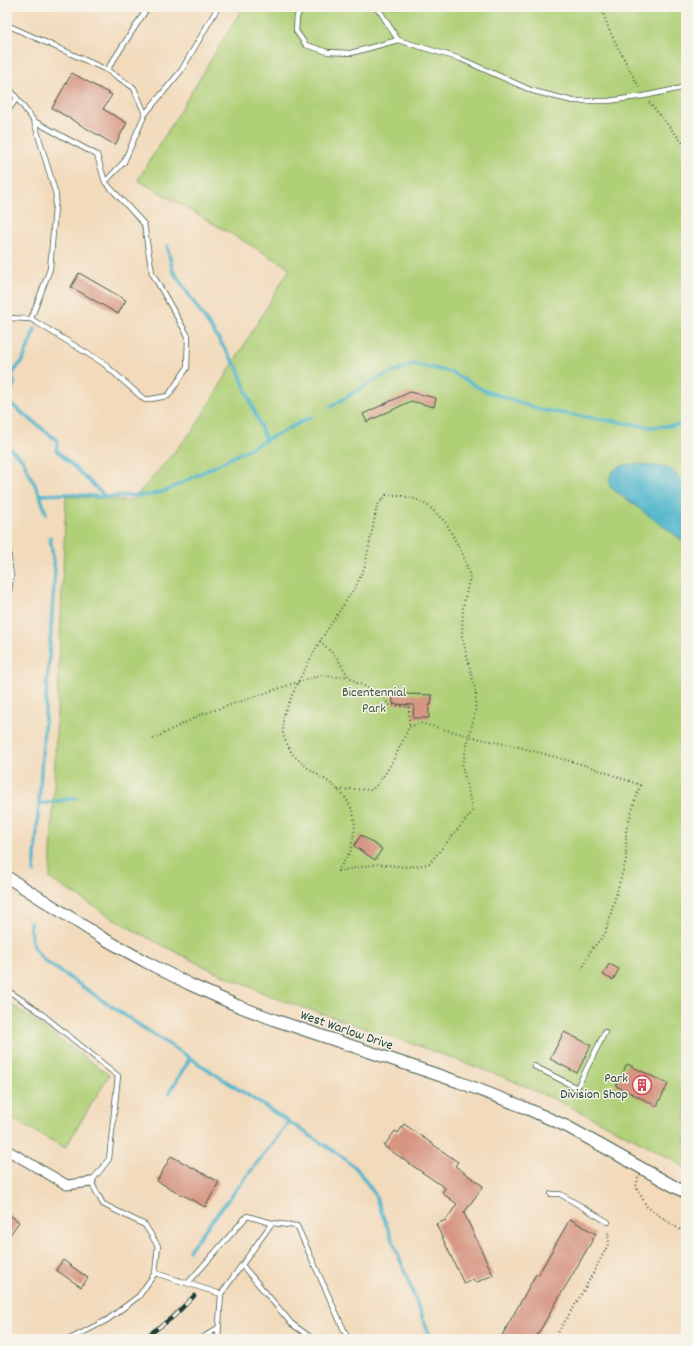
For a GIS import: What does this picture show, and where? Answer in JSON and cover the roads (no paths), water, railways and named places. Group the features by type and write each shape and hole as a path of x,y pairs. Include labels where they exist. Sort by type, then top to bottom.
{"street":[{"name":"West Warlow Drive","path":"7,877 101,937 152,966 231,1003 275,1020 459,1082 514,1103 568,1127 686,1193"},
{"path":"7,1150 67,1185 91,1182"}],"lane":[{"path":"107,70 148,7"},
{"path":"105,182 124,162 145,114 181,71 218,7"},
{"path":"303,7 297,16 296,31 306,45 328,52 351,53 398,40 461,59 533,90 573,101 608,101 644,96 686,87"},
{"path":"375,7 381,13 398,40"},
{"path":"7,25 107,70 134,88 145,114"},
{"path":"7,85 34,122 56,195 50,269 31,319"},
{"path":"7,112 17,98"},
{"path":"7,318 31,319 103,363 145,400 168,396 187,368 188,336 152,273 144,224 105,182 97,155 34,122"},
{"path":"7,539 11,577 7,607"},
{"path":"7,990 37,1010 118,1076 109,1159 91,1182 103,1204 145,1225 158,1246 155,1273 139,1296 107,1320 70,1339"},
{"path":"534,1066 577,1088 605,1032"},
{"path":"551,1194 560,1194 608,1222"},
{"path":"188,1283 247,1216 272,1223 297,1226 348,1339"},
{"path":"218,1339 221,1294 272,1223"},
{"path":"242,1265 292,1324 313,1339"},
{"path":"155,1273 221,1294"},
{"path":"201,1339 219,1327"}],"water":[{"path":"637,464 665,467 673,471 681,480 686,490 686,543 610,487 611,475 616,468"}],"waterway":[{"path":"167,246 173,271 237,367 266,441"},
{"path":"7,399 14,384 12,374 23,360 35,329"},
{"path":"330,407 380,377 414,364 451,372 483,390 541,410 651,427 686,425"},
{"path":"7,401 58,441 56,450 106,497"},
{"path":"40,495 67,494 106,497 150,495 168,490 311,417"},
{"path":"7,446 22,459 40,495 46,514"},
{"path":"34,873 55,571 50,537"},
{"path":"39,804 76,798"},
{"path":"30,922 34,948 45,961 136,1023 340,1155 357,1169 374,1193 431,1339"},
{"path":"169,1093 190,1058"},
{"path":"189,1250 289,1122"}],"railway":[{"path":"143,1339 173,1317 194,1296"}],"place":[{"name":"Park Division Shop","path":"642,1085"}],"park label":[{"name":"Bicentennial Park","path":"374,700"}]}
